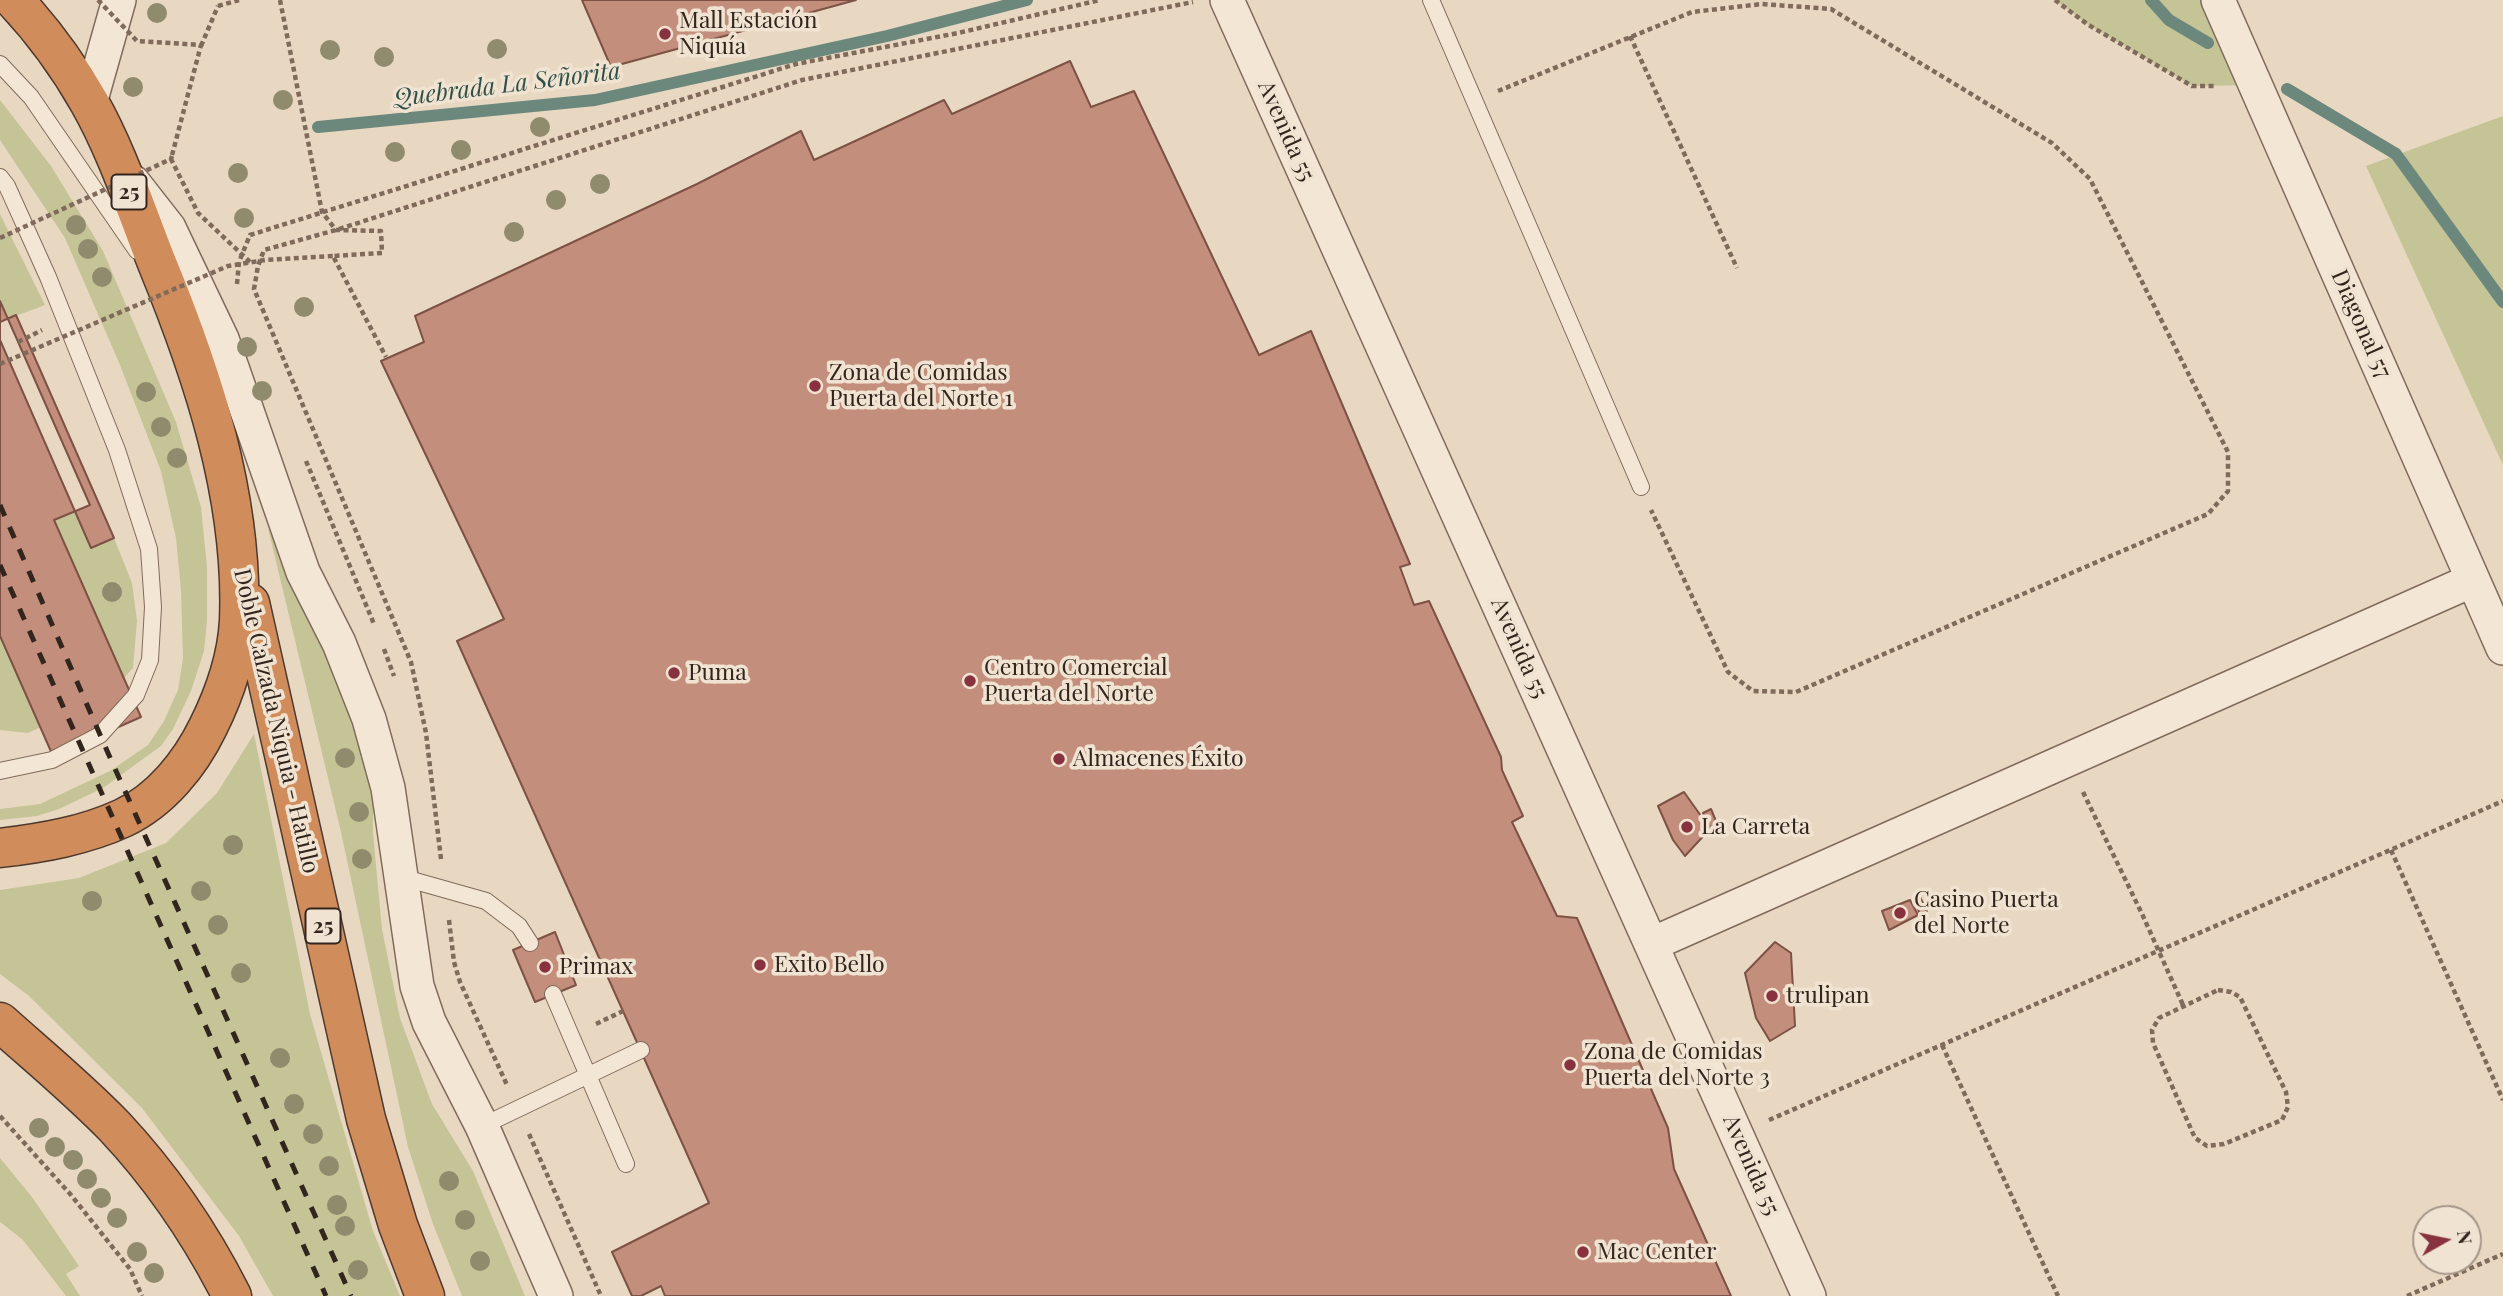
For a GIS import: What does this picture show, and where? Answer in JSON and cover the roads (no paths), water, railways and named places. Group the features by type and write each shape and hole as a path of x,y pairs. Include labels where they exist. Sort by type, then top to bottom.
{"highway":[{"name":"25","path":"0,848 54,841 123,817 174,780 198,747 222,699 239,623 238,551 233,515 207,403 174,305 90,103 37,25 14,0"},
{"name":"Doble Calzada Niquia - Hatillo","path":"238,551 366,1119 398,1225 425,1296"},
{"path":"0,1021 113,1126 144,1161 195,1230 232,1296"}],"street":[{"path":"90,103 119,0"},
{"name":"Avenida 55","path":"1227,0 1809,1296"},
{"name":"Diagonal 57","path":"2218,0 2503,648"},
{"path":"116,161 169,228 222,339 303,572 339,643 369,719 388,788 417,986 425,1010 482,1126 556,1296"},
{"path":"1652,944 2473,580"}],"lane":[{"path":"1431,0 1641,487"},
{"path":"0,64 31,97 174,305"},
{"path":"0,177 7,186 48,277 117,450 149,549 153,607 150,660 136,695 100,735 52,760 0,771"},
{"path":"401,877 486,901 519,926 530,943"},
{"path":"553,994 626,1164"},
{"path":"482,1126 641,1051"}],"waterway":[{"name":"Quebrada La Señorita","path":"318,127 595,100 887,36 1027,0"},
{"name":"Quebrada La Señorita","path":"2151,0 2169,20 2208,43"},
{"name":"Quebrada La Señorita","path":"2287,89 2396,154 2503,302"}],"railway":[{"path":"0,505 351,1296"},
{"path":"0,565 326,1296"}],"place":[{"name":"Mall Estación Niquía","path":"665,34"},
{"name":"Zona de Comidas Puerta del Norte 1","path":"815,386"},
{"name":"Puma","path":"674,673"},
{"name":"Centro Comercial Puerta del Norte","path":"970,681"},
{"name":"Almacenes Éxito","path":"1059,759"},
{"name":"La Carreta","path":"1687,827"},
{"name":"Casino Puerta del Norte","path":"1900,913"},
{"name":"Exito Bello","path":"760,965"},
{"name":"Primax","path":"545,967"},
{"name":"trulipan","path":"1772,996"},
{"name":"Zona de Comidas Puerta del Norte 3","path":"1570,1065"},
{"name":"Mac Center","path":"1583,1252"}]}
